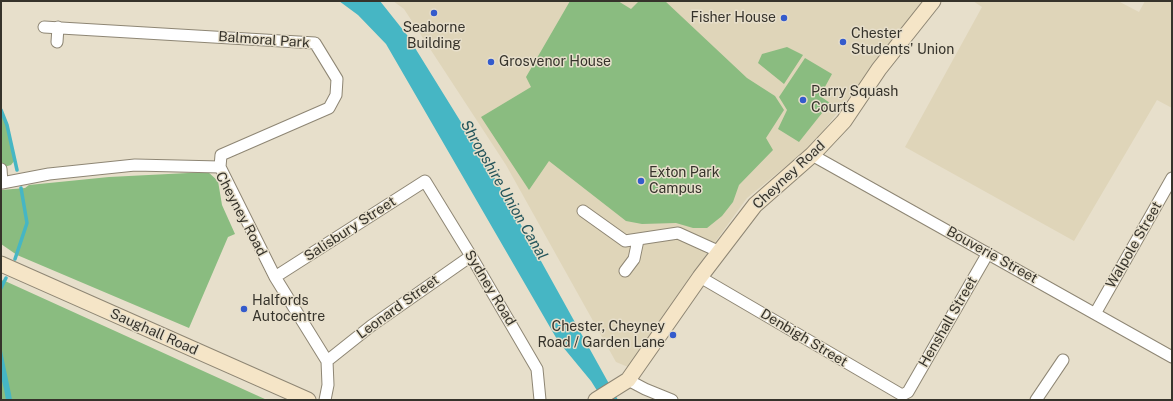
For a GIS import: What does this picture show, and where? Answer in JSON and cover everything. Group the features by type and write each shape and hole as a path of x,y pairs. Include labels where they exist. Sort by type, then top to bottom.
{"street":[{"name":"Cheyney Road","path":"596,400 626,382 700,277 755,205 812,155 844,121 879,69 918,22 932,1"},
{"name":"Balmoral Park","path":"44,27 315,43 337,79 336,96 329,108 221,155 220,167"},
{"path":"57,42 58,27"},
{"name":"Bouverie Street","path":"812,155 1096,312 1172,357"},
{"name":"Cheyney Road","path":"1,170 2,183 49,174 135,165 220,167 275,277 327,361 328,384 325,400"},
{"name":"Walpole Street","path":"1096,312 1172,178"},
{"name":"Salisbury Street","path":"275,277 425,181"},
{"name":"Sydney Road","path":"425,181 537,368 540,400"},
{"path":"583,211 625,241 678,233 720,252"},
{"path":"625,270 634,260 638,240"},
{"name":"Henshall Street","path":"908,392 988,253"},
{"name":"Leonard Street","path":"327,361 371,326 471,256"},
{"name":"Saughall Road","path":"1,264 308,400"},
{"name":"Denbigh Street","path":"700,277 893,392 902,395 908,392"},
{"path":"1036,400 1063,360"},
{"path":"626,382 672,400"}],"shaded area":[{"name":"Exton Park Campus","path":"393,1 924,1 813,144 747,198 692,274 628,367 616,362 506,165 404,9"},
{"path":"973,1 1118,1 1139,12 1145,1 1172,1 1172,108 1157,100 1074,241 905,147 982,7"}],"green space":[{"path":"570,1 618,1 631,9 639,1 665,1 747,78 775,96 784,110 766,138 773,150 739,185 733,202 722,216 707,228 693,228 676,223 642,224 626,221 549,161 529,190 481,117 531,87 526,77"},
{"path":"787,47 803,55 784,84 758,63 762,54"},
{"name":"Parry Squash Courts","path":"805,58 832,74 820,96 830,103 799,142 778,129 787,110 779,97"},
{"path":"1,110 7,125 15,160 11,165 1,168"},
{"path":"208,172 218,181 222,205 235,234 228,237 189,328 17,255 1,244 1,190 25,188 29,185 109,177"},
{"path":"1,280 5,281 267,400 1,400"}],"water":[{"path":"339,1 380,1 407,35 490,169 618,400 603,400 591,381 558,341 386,44 358,15"},
{"path":"1,346 12,400 6,400 1,377"}],"waterway":[{"path":"1,110 7,125 17,170"},
{"path":"15,259 27,223 21,188"},
{"path":"1,288 6,278"}],"place":[{"name":"Seaborne Building","path":"434,13"},
{"name":"Fisher House","path":"784,18"},
{"name":"Chester Students' Union","path":"843,42"},
{"name":"Grosvenor House","path":"491,62"},
{"name":"Parry Squash Courts","path":"803,100"},
{"name":"Exton Park Campus","path":"641,181"},
{"name":"Halfords Autocentre","path":"244,309"},
{"name":"Chester, Cheyney Road / Garden Lane","path":"673,335"}],"water label":[{"name":"Shropshire Union Canal","path":"504,190"}]}
